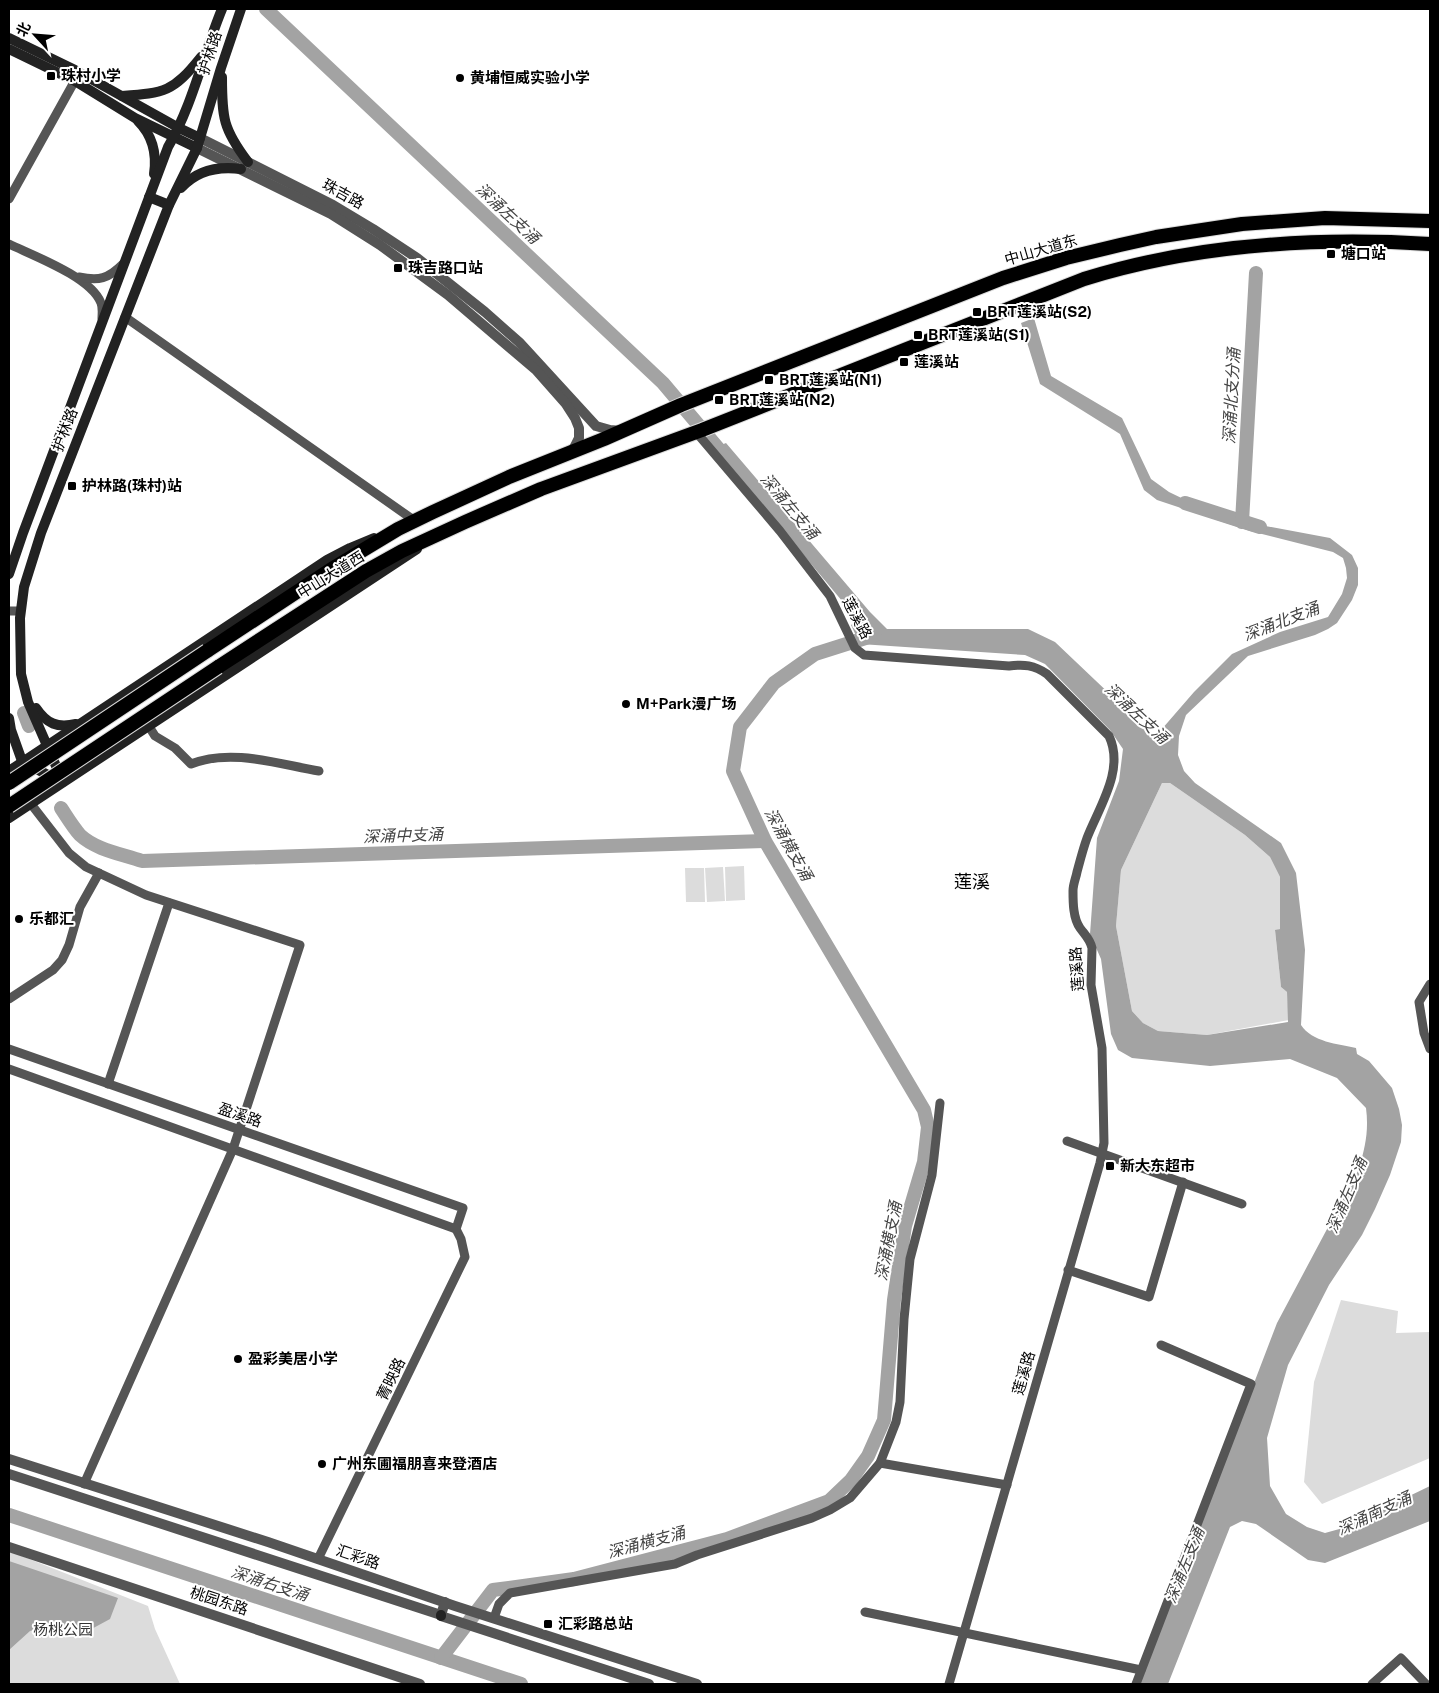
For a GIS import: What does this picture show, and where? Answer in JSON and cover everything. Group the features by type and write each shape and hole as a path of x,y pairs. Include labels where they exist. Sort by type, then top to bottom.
{"highway":[{"name":"中山大道东","path":"622,431 681,405 960,294 1025,270 1075,256 1156,237 1249,223 1325,218 1430,221"},
{"path":"699,431 1071,283 1120,268 1211,251 1280,243 1366,241 1430,244"},
{"name":"中山大道西","path":"9,783 330,570 398,529 509,477 622,431"},
{"name":"中山大道西","path":"9,806 366,571 402,551 541,489 699,431"}],"main road":[{"name":"护林路","path":"9,574 22,532 168,147 194,92 220,9"},
{"name":"护林路","path":"62,782 26,695 21,674 20,611 24,587 38,540 169,205 199,143 241,9"},
{"name":"珠吉路","path":"9,38 77,77 136,118 176,132 199,143"},
{"name":"珠吉路","path":"9,49 120,96 176,132"},
{"path":"120,96 154,94 171,87 190,71 205,53"},
{"path":"136,118 147,132 154,152 154,170 149,197 169,205 186,182 198,174 214,169 244,166 225,124 222,104 222,66"},
{"path":"9,771 327,560 350,548 398,529"},
{"path":"9,818 441,533"},
{"path":"26,695 48,723 56,726 80,724"},
{"path":"9,718 11,730 22,761 62,782"}],"street":[{"path":"235,27 245,9"},
{"path":"9,200 77,77"},
{"name":"珠吉路","path":"199,143 355,228 448,295 509,346 546,381 575,418 579,428 579,438 572,452"},
{"name":"珠吉路","path":"244,166 340,208 417,258 485,312 519,342 596,426 622,431"},
{"path":"9,244 76,277 88,286 97,297 102,308 102,320"},
{"path":"76,277 88,279 104,278 124,264"},
{"path":"125,317 415,521"},
{"name":"莲溪路","path":"699,431 830,596 856,648 864,655 1009,666 1024,664 1038,668 1047,674 1112,741 1114,760 1110,783 1087,839 1073,888 1076,919 1080,928 1091,942 1092,948 1091,985 1102,1048 1104,1116 1102,1153 949,1684"},
{"path":"9,611 20,611"},
{"path":"148,725 155,736 175,748 191,764 203,759 222,757 244,758 319,772"},
{"path":"31,804 69,853 86,867 146,895 300,945 233,1149 84,1484"},
{"path":"9,999 53,970 62,960 69,945 80,907 99,873"},
{"path":"108,1084 169,903"},
{"path":"1430,984 1419,1002 1424,1033 1430,1049"},
{"name":"盈溪路","path":"9,1049 463,1208 456,1229"},
{"path":"9,1069 456,1229"},
{"path":"490,1617 510,1593 675,1564 697,1555 812,1518 850,1498 880,1463 896,1422 900,1402 904,1319 909,1268 932,1175 940,1103"},
{"path":"1067,1141 1242,1204"},
{"path":"1068,1270 1149,1297 1183,1182"},
{"name":"菁映路","path":"318,1559 465,1258 461,1239 456,1229"},
{"path":"1136,1684 1251,1384 1162,1346"},
{"path":"11,1474 13,1461"},
{"name":"汇彩路","path":"13,1461 697,1684"},
{"path":"880,1463 1007,1485"},
{"name":"汇彩路","path":"11,1474 649,1684"},
{"name":"桃园东路","path":"9,1547 420,1684"},
{"path":"420,1608 424,1595"},
{"path":"441,1615 450,1604"},
{"path":"865,1612 1141,1670"},
{"path":"1372,1684 1401,1658 1426,1684"}],"green space":[{"path":"1162,783 1170,783 1245,835 1270,857 1280,877 1280,929 1275,931 1281,987 1287,992 1289,1020 1207,1035 1158,1031 1143,1023 1132,1011 1116,926 1121,870"},
{"path":"744,866 745,900 726,901 725,867"},
{"path":"723,867 725,901 707,902 705,868"},
{"path":"685,868 704,868 705,902 686,902"},
{"path":"1341,1300 1398,1311 1396,1333 1430,1332 1430,1458 1322,1504 1304,1482 1314,1382"},
{"name":"杨桃公园","path":"9,1551 148,1606 155,1629 180,1684 9,1684"}],"water":[{"path":"1034,318 1051,376 1122,418 1151,479 1169,492 1223,518 1330,538 1352,555 1358,568 1358,585 1352,600 1337,623 1315,635 1248,656 1186,715 1179,736 1178,755 1184,771 1195,783 1281,843 1296,873 1305,950 1301,1025 1318,1039 1356,1048 1357,1054 1369,1061 1392,1088 1402,1125 1401,1142 1390,1175 1375,1209 1362,1235 1329,1285 1288,1365 1267,1438 1270,1486 1286,1514 1307,1527 1325,1533 1343,1528 1430,1486 1430,1521 1325,1563 1308,1560 1256,1524 1242,1521 1230,1527 1168,1684 1139,1684 1277,1323 1359,1169 1366,1139 1366,1108 1337,1078 1290,1059 1210,1066 1132,1058 1118,1050 1111,1034 1101,959 1090,934 1097,838 1119,781 1123,749 1110,730 1045,664 1025,655 860,644 851,625 858,620 714,448 726,443 870,612 887,629 1028,629 1055,642 1155,737 1194,692 1232,654 1280,632 1328,617 1342,594 1347,578 1343,558 1333,552 1250,531 1157,500 1144,490 1120,434 1040,384 1021,323","holes":["1162,783 1170,783 1245,835 1270,857 1280,877 1280,929 1275,930 1281,987 1287,992 1288,1022 1207,1035 1158,1031 1143,1023 1132,1011 1116,926 1121,870"]},
{"path":"9,1561 118,1598 110,1619 86,1632 67,1628 59,1631 47,1626 30,1631 9,1650"}],"waterway":[{"name":"深涌左支涌","path":"266,9 663,383 728,460"},
{"name":"深涌北支分涌","path":"1242,522 1256,273"},
{"name":"深涌北支涌","path":"1185,503 1260,527"},
{"name":"深涌横支涌","path":"441,1658 493,1590 574,1579 727,1539 829,1501 851,1480 868,1456 884,1420 894,1300 905,1226 924,1162 928,1127 924,1110 765,841 733,771 740,727 774,683 815,654 875,635"},
{"name":"深涌中支涌","path":"24,713 29,726"},
{"name":"深涌中支涌","path":"61,808 77,832 86,840 101,848 142,861 765,841"},
{"name":"深涌右支涌","path":"9,1515 521,1684"}],"place":[{"name":"珠村小学","path":"51,76"},
{"name":"黄埔恒威实验小学","path":"460,78"},
{"name":"塘口站","path":"1331,254"},
{"name":"珠吉路口站","path":"398,268"},
{"name":"BRT莲溪站(S2)","path":"977,312"},
{"name":"BRT莲溪站(S1)","path":"918,335"},
{"name":"莲溪站","path":"904,362"},
{"name":"BRT莲溪站(N1)","path":"769,380"},
{"name":"BRT莲溪站(N2)","path":"719,400"},
{"name":"护林路(珠村)站","path":"72,486"},
{"name":"M+Park漫广场","path":"626,704"},
{"name":"乐都汇","path":"19,919"},
{"name":"新大东超市","path":"1110,1166"},
{"name":"盈彩美居小学","path":"238,1359"},
{"name":"广州东圃福朋喜来登酒店","path":"322,1464"},
{"name":"汇彩路总站","path":"548,1624"}],"district":[{"name":"莲溪","path":"972,882"}],"water label":[{"name":"深涌南支涌","path":"1374,1513"}]}
